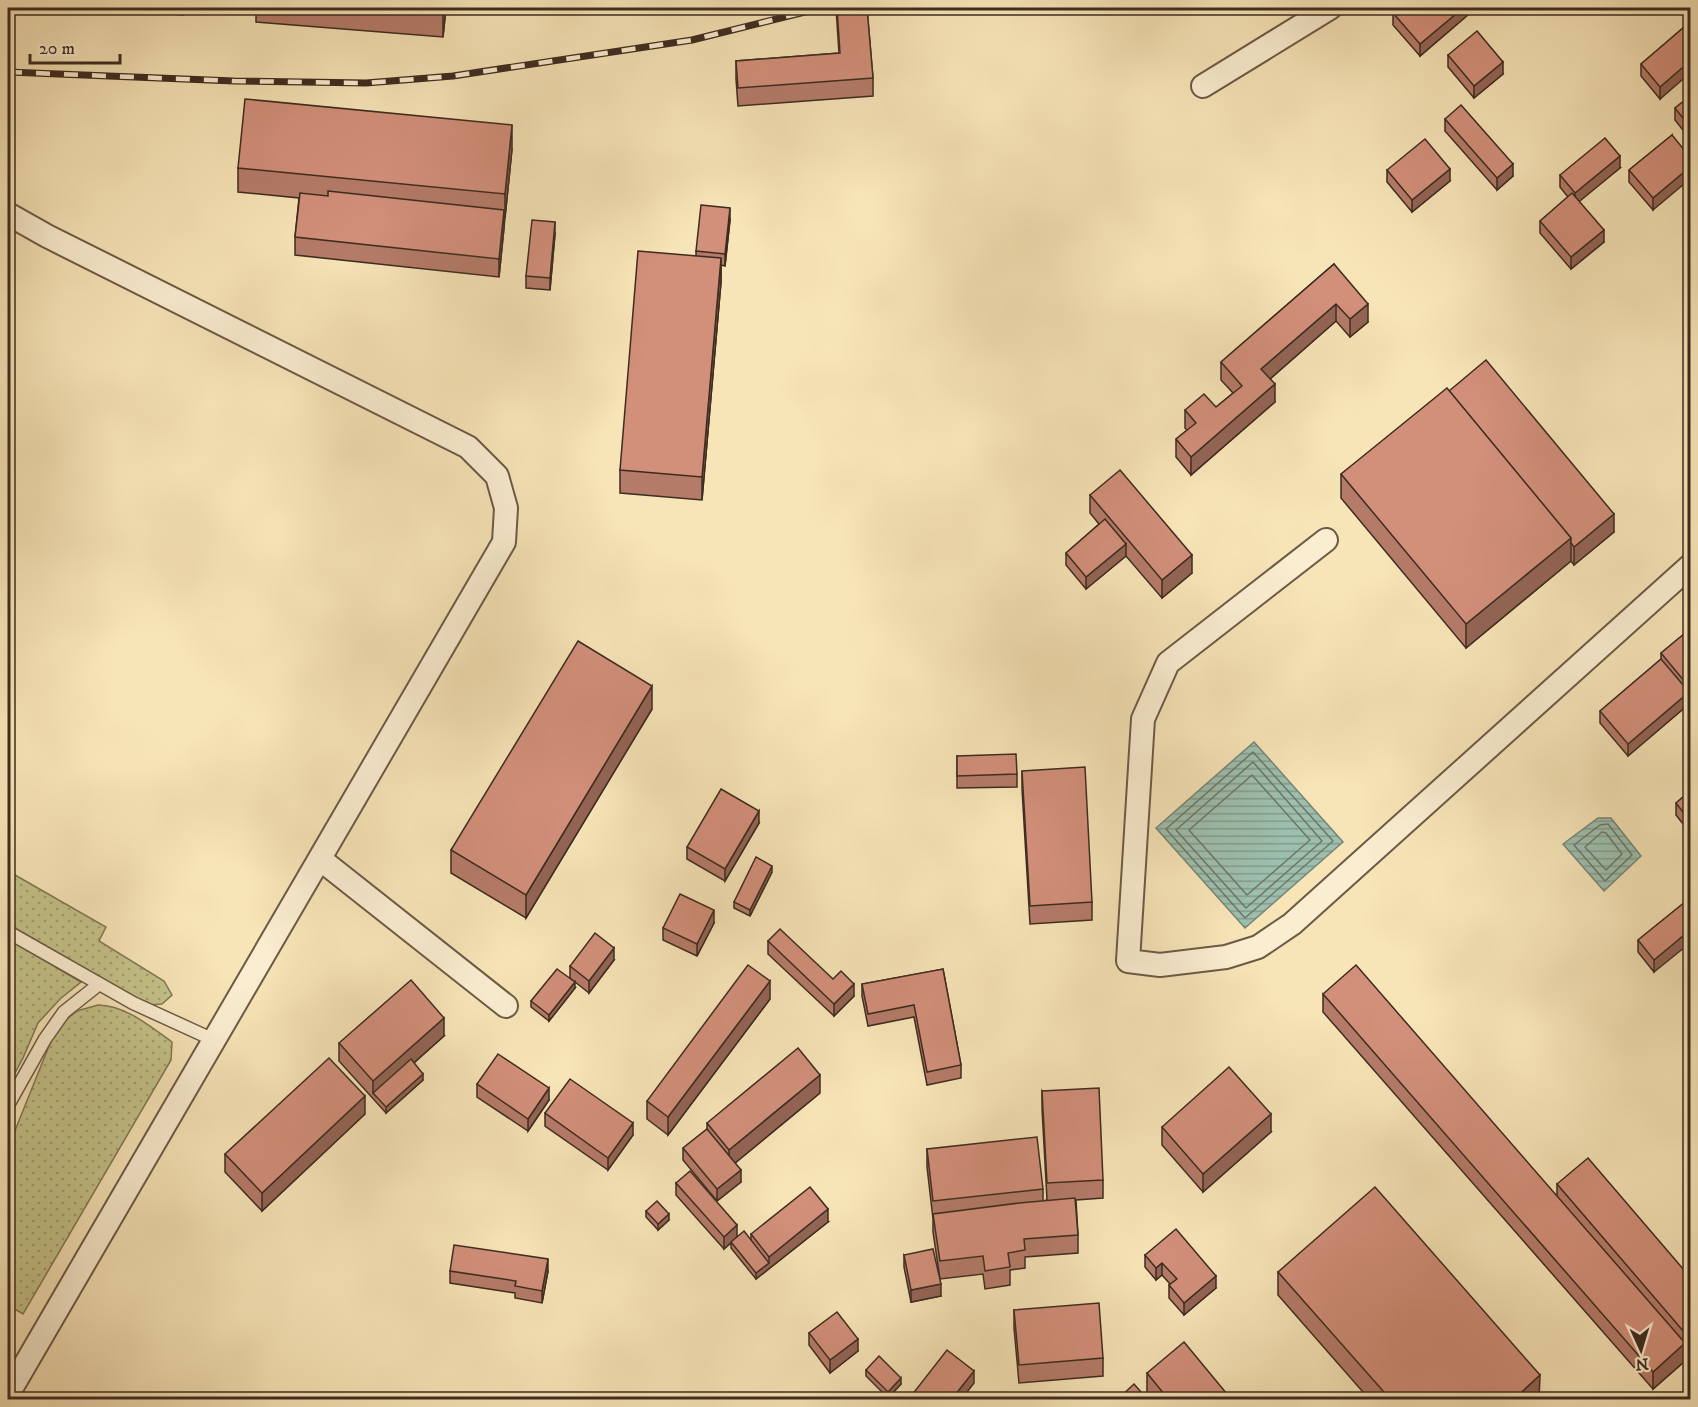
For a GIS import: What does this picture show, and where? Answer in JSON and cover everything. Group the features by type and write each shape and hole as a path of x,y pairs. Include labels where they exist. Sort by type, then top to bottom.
{"street":[{"path":"1203,86 1330,8"},
{"path":"8,214 47,236 468,447 497,476 506,508 504,542 8,1394"},
{"path":"1326,540 1168,663 1143,718 1128,961 1160,965 1226,957 1258,946 1292,924 1690,566"},
{"path":"320,859 506,1006"}],"lane":[{"path":"8,932 98,985 214,1040"},
{"path":"8,1105 45,1039 64,1012 98,985"}],"shaded area":[{"path":"8,871 106,927 99,941 164,981 172,995 162,1004 149,1005 8,924"},
{"path":"8,939 81,982 60,999 38,1023 8,1086"},
{"path":"98,1005 128,1013 172,1042 171,1060 23,1314 8,1305 8,1148 51,1041 63,1022 77,1011"}],"water":[{"path":"1254,742 1343,842 1245,928 1156,828"},
{"path":"1598,818 1611,818 1641,856 1604,891 1563,844"}],"building":[{"path":"364,8 444,8 443,14"},
{"path":"837,8 867,8 873,78 738,88 736,61 840,53"},
{"path":"1399,8 1463,8 1420,44 1393,13"},
{"path":"1690,22 1690,61 1660,87 1641,64"},
{"path":"1477,31 1503,62 1474,86 1448,55"},
{"path":"1690,96 1690,127 1675,108"},
{"path":"245,99 512,125 505,194 238,168"},
{"path":"1461,105 1513,164 1497,178 1445,119"},
{"path":"1672,135 1690,157 1690,167 1653,198 1629,170"},
{"path":"1605,138 1620,156 1575,193 1560,175"},
{"path":"1425,139 1450,169 1412,200 1387,170"},
{"path":"328,191 504,210 499,259 295,237 300,193 328,196"},
{"path":"1572,193 1604,230 1571,257 1540,221"},
{"path":"701,205 730,208 725,254 696,251"},
{"path":"532,220 555,222 550,278 526,276"},
{"path":"638,251 721,258 702,477 620,470"},
{"path":"1334,264 1368,304 1350,319 1336,304 1261,369 1275,384 1191,457 1176,439 1196,423 1185,410 1204,394 1216,407 1242,386 1221,362"},
{"path":"1486,360 1614,514 1574,547 1571,538 1449,391"},
{"path":"1447,388 1571,538 1466,624 1341,474"},
{"path":"1120,470 1192,555 1162,580 1090,495"},
{"path":"1105,519 1126,544 1086,577 1066,553"},
{"path":"1690,629 1690,688 1661,653"},
{"path":"578,641 652,686 526,895 451,850"},
{"path":"1661,659 1689,692 1628,744 1600,711"},
{"path":"1016,754 1017,774 957,776 957,756"},
{"path":"1085,767 1092,902 1030,906 1022,771"},
{"path":"721,789 759,811 725,869 687,847"},
{"path":"1690,791 1690,821 1676,803"},
{"path":"756,857 772,866 750,910 734,902"},
{"path":"680,894 714,910 697,944 663,928"},
{"path":"1690,898 1690,930 1654,960 1638,940"},
{"path":"780,929 833,979 841,971 854,984 834,1004 768,941"},
{"path":"595,933 614,948 589,981 570,966"},
{"path":"748,965 770,981 668,1117 647,1101"},
{"path":"1356,965 1685,1343 1653,1372 1323,994"},
{"path":"557,969 575,982 549,1015 531,1001"},
{"path":"943,969 961,1065 927,1072 914,1005 868,1014 862,984"},
{"path":"411,980 444,1018 373,1081 339,1043"},
{"path":"798,1048 820,1075 729,1150 707,1123"},
{"path":"498,1054 549,1088 528,1119 477,1084"},
{"path":"329,1058 365,1096 262,1193 225,1154"},
{"path":"411,1059 423,1074 386,1107 373,1093"},
{"path":"1229,1067 1271,1114 1203,1174 1162,1127"},
{"path":"570,1079 633,1123 608,1158 545,1113"},
{"path":"1099,1088 1103,1180 1047,1183 1042,1091"},
{"path":"707,1129 741,1170 717,1189 683,1148"},
{"path":"1037,1137 1043,1189 933,1201 927,1149"},
{"path":"1588,1158 1690,1277 1690,1339 1557,1184"},
{"path":"690,1171 737,1225 724,1237 676,1183"},
{"path":"810,1187 828,1209 769,1257 751,1234"},
{"path":"1375,1187 1540,1375 1513,1400 1391,1400 1278,1272"},
{"path":"1075,1198 1078,1235 1024,1239 1025,1250 1008,1253 1010,1267 985,1271 983,1256 940,1261 933,1214"},
{"path":"657,1201 669,1214 658,1224 646,1211"},
{"path":"1176,1229 1216,1276 1184,1303 1169,1285 1177,1279 1162,1263 1156,1268 1145,1255"},
{"path":"744,1231 769,1263 756,1273 731,1242"},
{"path":"454,1245 548,1259 542,1291 515,1286 516,1281 450,1271"},
{"path":"933,1249 941,1284 911,1290 904,1255"},
{"path":"1099,1303 1103,1358 1019,1365 1014,1310"},
{"path":"837,1312 858,1339 830,1360 809,1333"},
{"path":"1184,1342 1232,1400 1169,1400 1147,1373"},
{"path":"947,1350 974,1371 951,1400 908,1400"},
{"path":"879,1356 901,1378 888,1392 866,1370"},
{"path":"1134,1384 1148,1400 1117,1400"}],"railway":[{"path":"8,72 234,81 366,83 453,76 692,40 821,8"}]}
